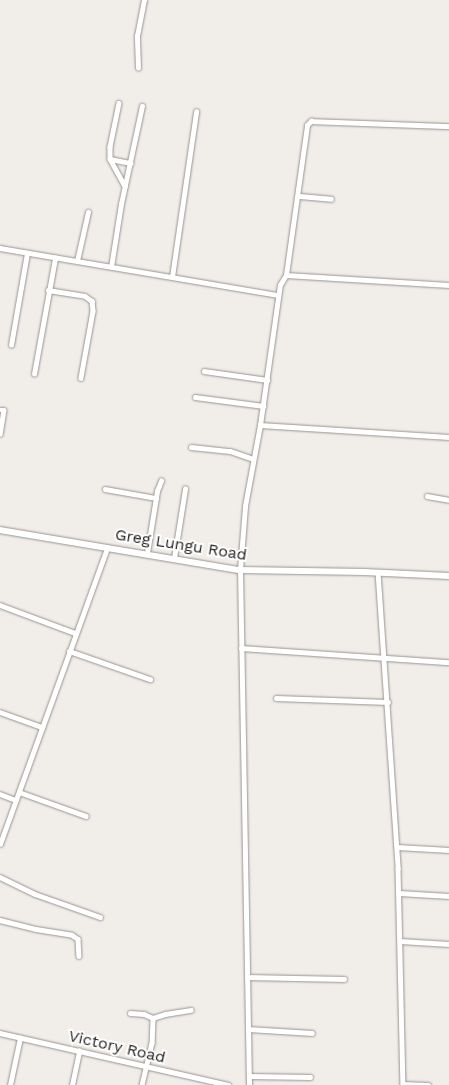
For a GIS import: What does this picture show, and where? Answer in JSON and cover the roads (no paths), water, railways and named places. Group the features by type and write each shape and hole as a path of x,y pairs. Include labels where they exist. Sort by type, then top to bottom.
{"street":[{"path":"138,68 137,36 144,0"},
{"path":"119,103 110,147 110,159 125,186"},
{"path":"111,267 125,186 142,106"},
{"path":"172,277 196,112"},
{"path":"249,1085 240,570 245,506 263,406 278,295 282,280 286,275 299,196 308,122 449,126"},
{"path":"110,159 131,163"},
{"path":"299,196 331,200"},
{"path":"77,261 88,212"},
{"path":"0,248 278,295"},
{"path":"12,345 27,253"},
{"path":"34,374 55,258"},
{"path":"286,275 449,285"},
{"path":"48,290 85,296 92,301 93,311 81,378"},
{"path":"204,371 267,380"},
{"path":"195,397 263,406"},
{"path":"0,410 4,410 0,434"},
{"path":"260,425 449,437"},
{"path":"190,447 230,451 253,459"},
{"path":"147,553 156,498 161,481"},
{"path":"105,488 156,498"},
{"path":"174,558 185,489"},
{"path":"427,496 449,500"},
{"name":"Greg Lungu Road","path":"0,530 240,570 378,572 449,576"},
{"path":"0,844 107,548"},
{"path":"378,572 386,659 397,848 403,1084 428,1085"},
{"path":"0,612 1,605 75,633"},
{"path":"241,648 449,662"},
{"path":"69,651 150,679"},
{"path":"276,698 388,702"},
{"path":"0,712 42,727"},
{"path":"19,792 86,816"},
{"path":"0,794 16,800"},
{"path":"397,848 449,850"},
{"path":"0,877 35,894 100,917"},
{"path":"399,893 449,896"},
{"path":"0,920 72,935 78,940 79,956"},
{"path":"400,942 449,944"},
{"path":"247,977 344,979"},
{"path":"130,1013 144,1014 153,1018 191,1010"},
{"path":"142,1085 152,1043 153,1018"},
{"path":"248,1029 312,1033"},
{"name":"Victory Road","path":"0,1033 146,1067 205,1083 228,1085"},
{"path":"10,1085 20,1038"},
{"path":"72,1085 79,1051"},
{"path":"249,1076 310,1077"}]}
